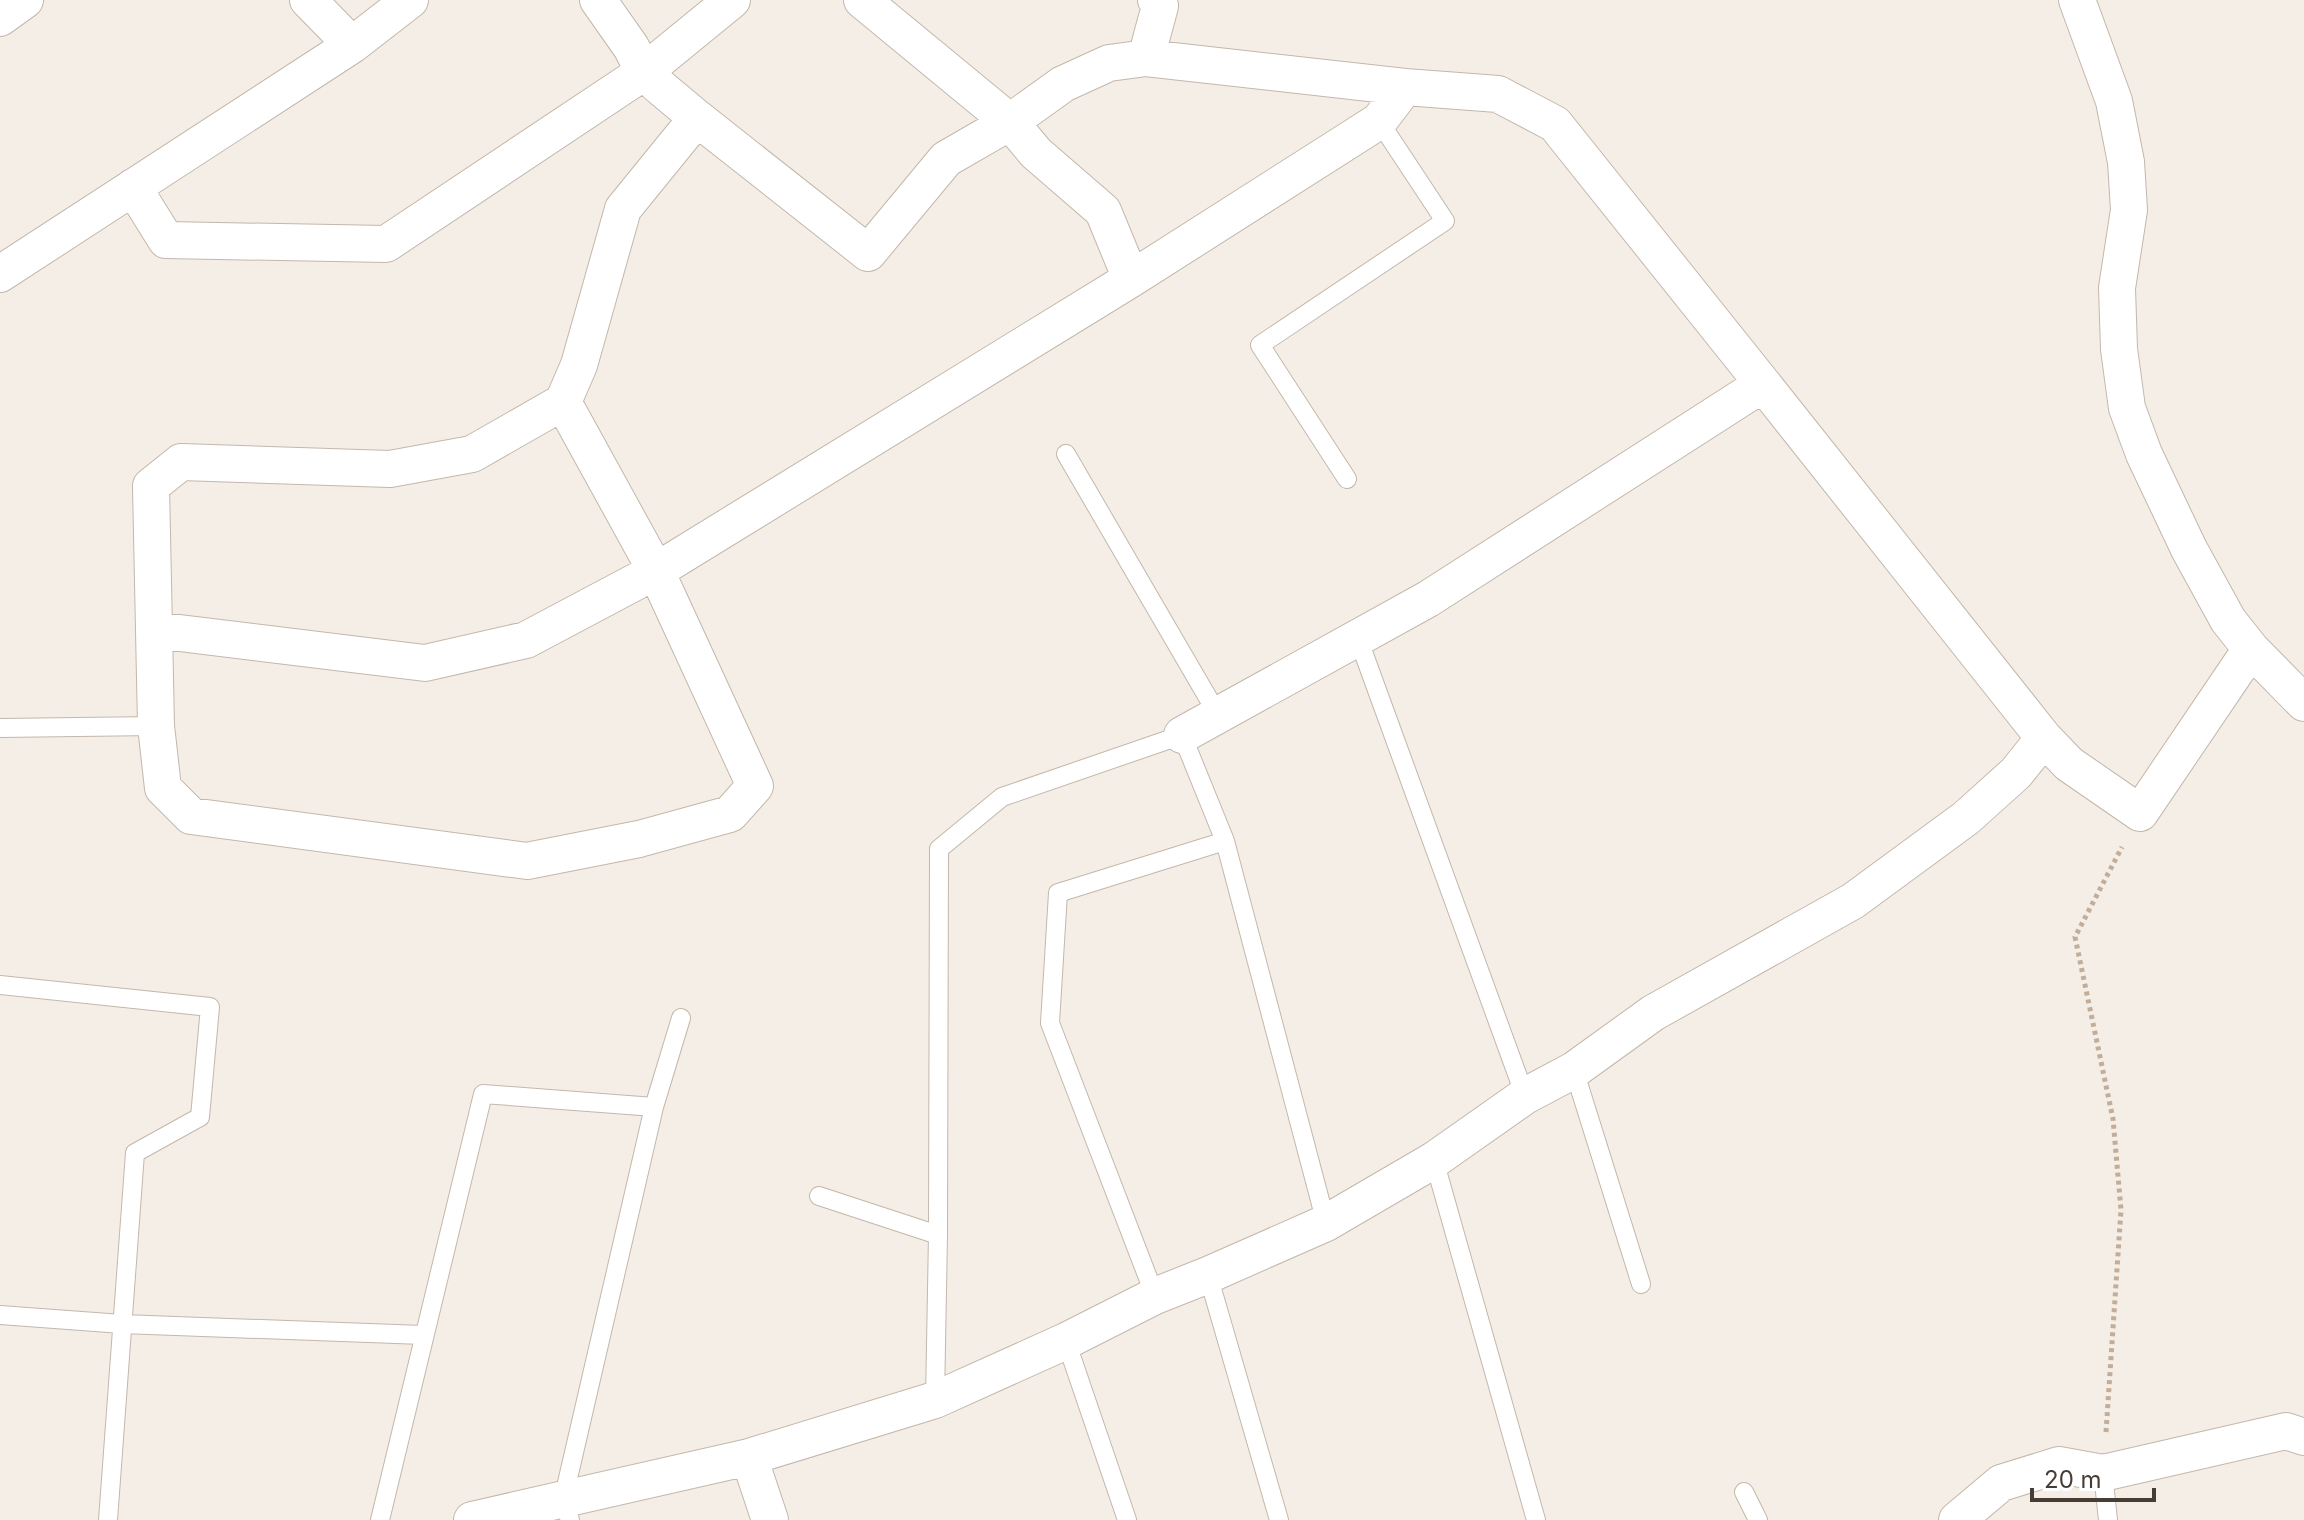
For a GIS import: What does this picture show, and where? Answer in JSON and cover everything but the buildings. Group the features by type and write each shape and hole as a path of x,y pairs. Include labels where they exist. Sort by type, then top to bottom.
{"street":[{"path":"308,0 352,45"},
{"path":"0,274 352,45 410,0"},
{"path":"598,0 631,47 644,72 697,118 868,253 946,159 1010,122 1063,84 1109,63 1146,58 1405,87 1498,94 1555,124 2044,738 2069,764 2140,813 2251,649"},
{"path":"133,187 166,240 386,244 644,72 732,0"},
{"path":"862,0 1010,122 1036,153 1103,211 1131,279"},
{"path":"1146,58 1160,6 1156,0"},
{"path":"2077,0 2114,101 2126,162 2129,210 2117,288 2119,349 2127,408 2144,454 2189,549 2228,620 2251,649 2304,703"},
{"path":"155,630 425,663 526,640 656,571 1131,279 1379,121 1405,87"},
{"path":"563,402 656,571 755,786 730,814 639,839 527,861 191,816 163,788 156,726 151,486 181,462 390,469 472,454 563,402 579,365 623,209 697,118"},
{"path":"1182,735 1428,599 1763,384"},
{"path":"472,1520 567,1510 935,1400 1066,1341 1155,1296 1326,1223 1434,1160 1525,1096 1574,1070 1653,1013 1853,901 1966,818 2016,773 2044,738"},
{"path":"1957,1520 2001,1483 2059,1465 2103,1473 2286,1431 2304,1437"},
{"path":"749,1457 770,1520"}],"lane":[{"path":"1347,479 1260,345 1445,221 1379,121"},
{"path":"1066,454 1218,715"},
{"path":"1358,638 1525,1096"},
{"path":"0,728 156,726"},
{"path":"935,1400 939,849 1002,797 1182,735 1225,841 1326,1223"},
{"path":"1155,1296 1050,1023 1058,893 1225,841"},
{"path":"0,985 210,1007 200,1117 135,1153 108,1520"},
{"path":"567,1510 654,1107 681,1018"},
{"path":"1574,1070 1641,1284"},
{"path":"380,1520 483,1094 654,1107"},
{"path":"1434,1160 1536,1520"},
{"path":"819,1196 938,1235"},
{"path":"1208,1275 1279,1520"},
{"path":"0,1315 122,1324 423,1335"},
{"path":"1066,1341 1127,1520"},
{"path":"2103,1473 2108,1520"},
{"path":"1744,1492 1758,1520"}],"path":[{"path":"2103,1473 2121,1210 2113,1119 2075,937 2140,813"}]}
